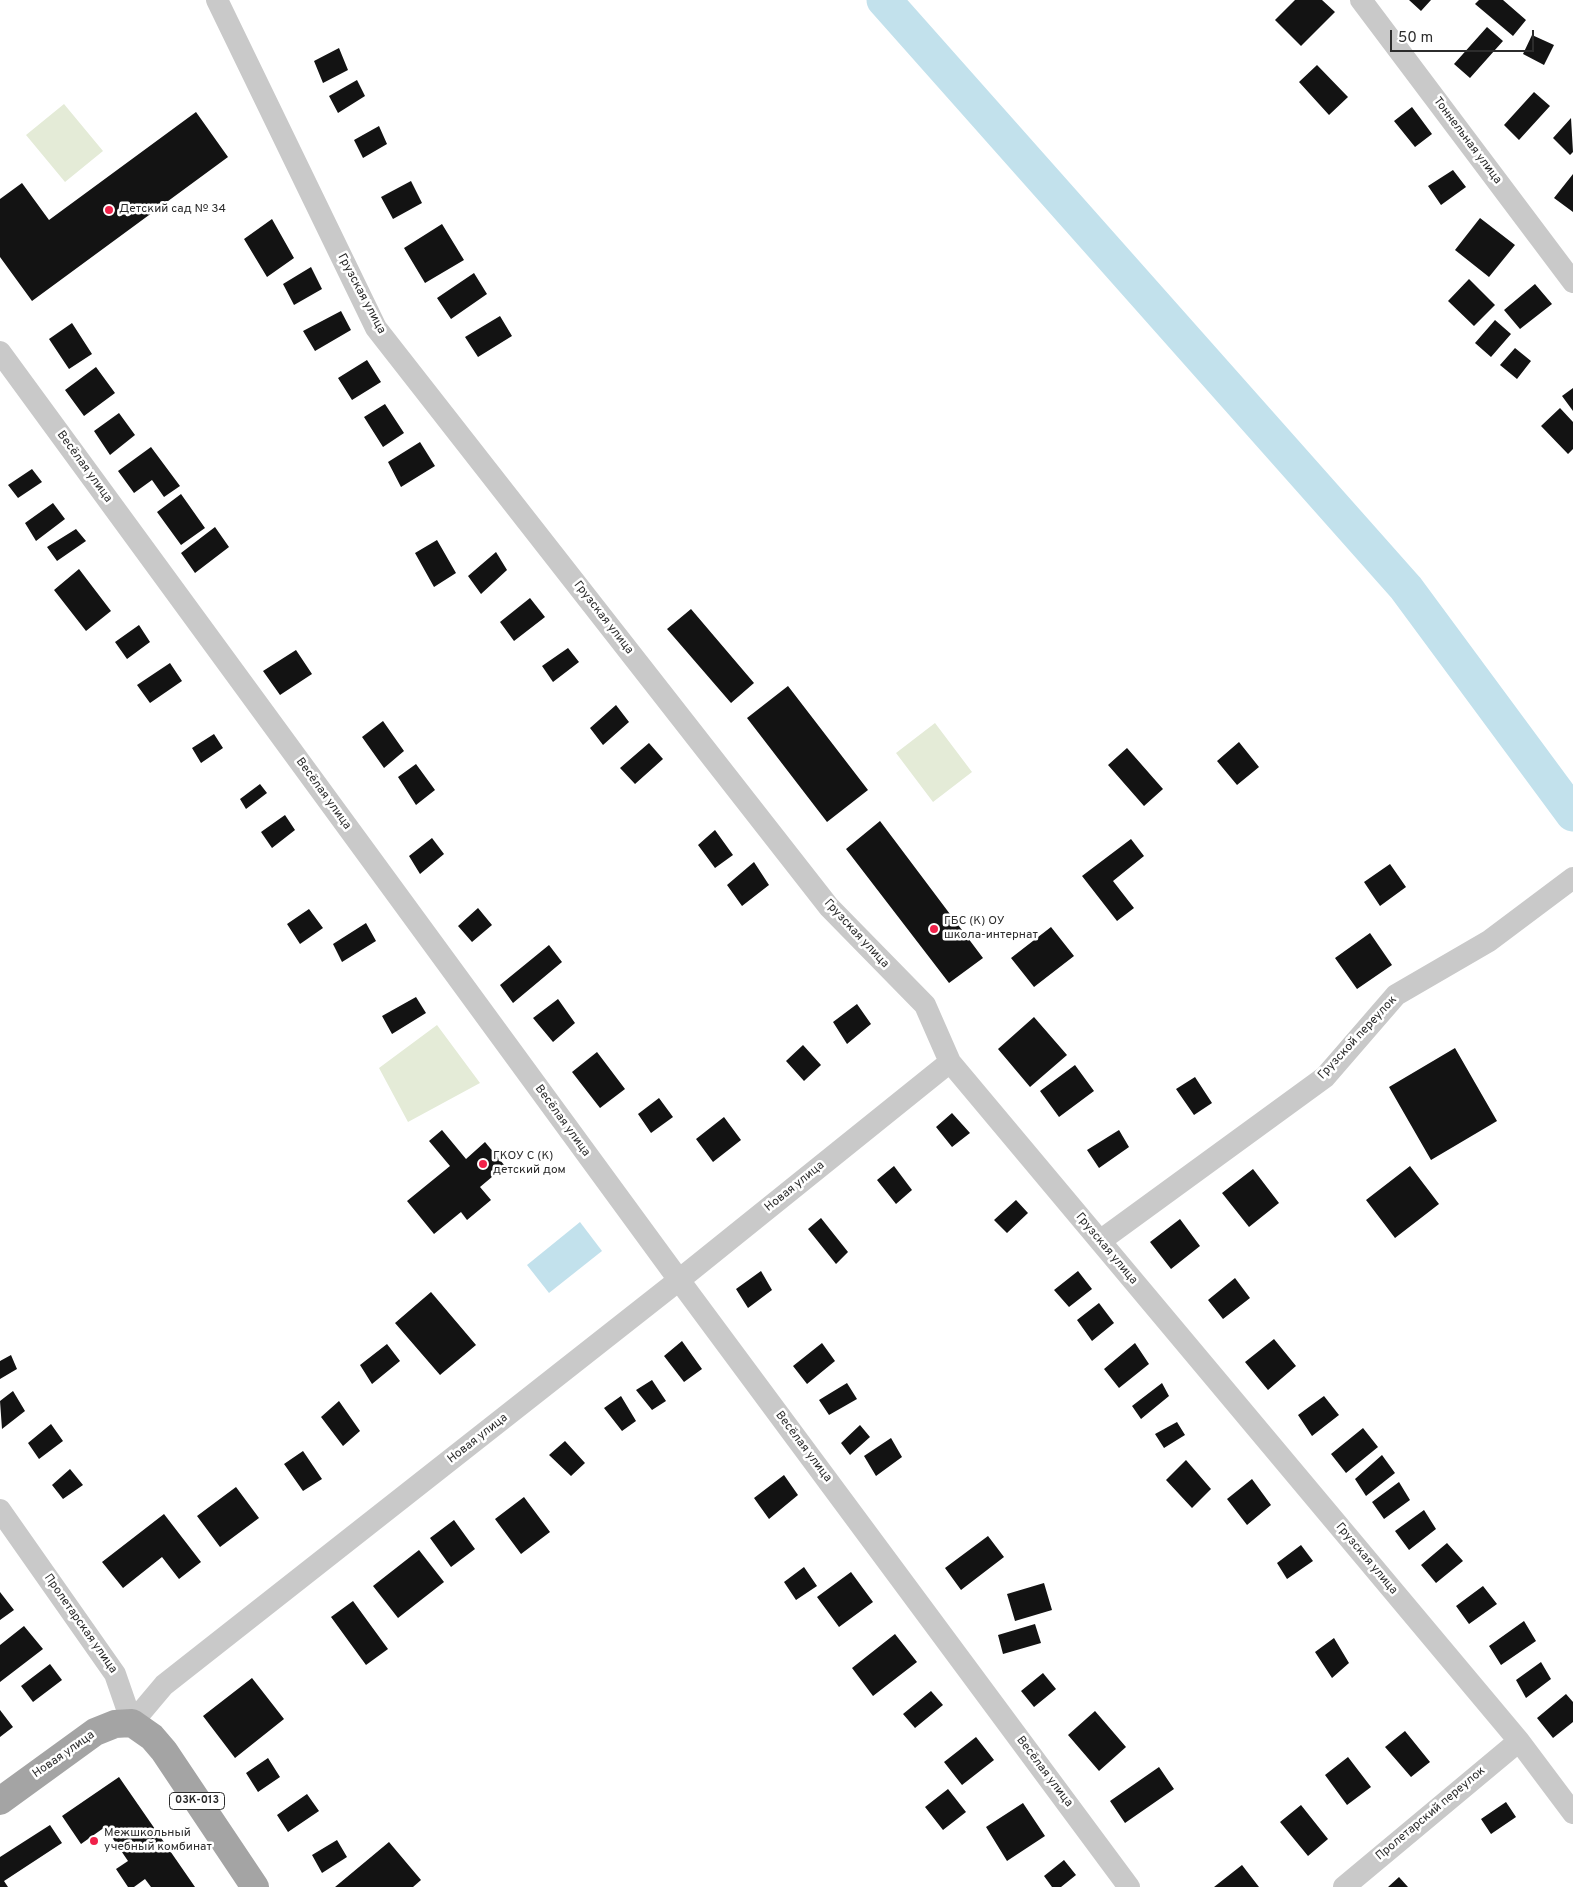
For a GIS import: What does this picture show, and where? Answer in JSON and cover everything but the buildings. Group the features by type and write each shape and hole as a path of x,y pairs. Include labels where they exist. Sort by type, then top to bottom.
{"main road":[{"name":"Новая улица","path":"0,1801 94,1732 115,1724 132,1722"},
{"name":"03К-013","path":"132,1722 152,1736 164,1751 255,1887"}],"street":[{"name":"Грузская улица","path":"217,0 376,328 829,907 925,1005 950,1062 1519,1741 1573,1813"},
{"name":"Тоннельная улица","path":"1361,0 1573,282"},
{"name":"Весёлая улица","path":"0,352 679,1280 1129,1887"},
{"name":"Грузской переулок","path":"1100,1241 1325,1076 1396,995 1489,941 1573,878"},
{"name":"Новая улица","path":"132,1722 164,1685 679,1280 950,1062"},
{"name":"Пролетарская улица","path":"0,1510 115,1674 132,1722"},
{"name":"Пролетарский переулок","path":"1344,1887 1519,1741"}],"green space":[{"path":"64,104 103,151 65,182 26,135"},
{"path":"935,723 972,772 933,802 896,753"},
{"path":"437,1025 480,1083 408,1122 379,1068"}],"water":[{"path":"580,1222 602,1251 549,1293 527,1265"}],"waterway":[{"path":"884,0 1406,588 1573,814"}],"place":[{"name":"Детский сад № 34","path":"109,210"},
{"name":"ГБС (К) ОУ школа-интернат","path":"934,929"},
{"name":"ГКОУ С (К) детский дом","path":"483,1164"},
{"name":"Межшкольный учебный комбинат","path":"94,1841"}]}
